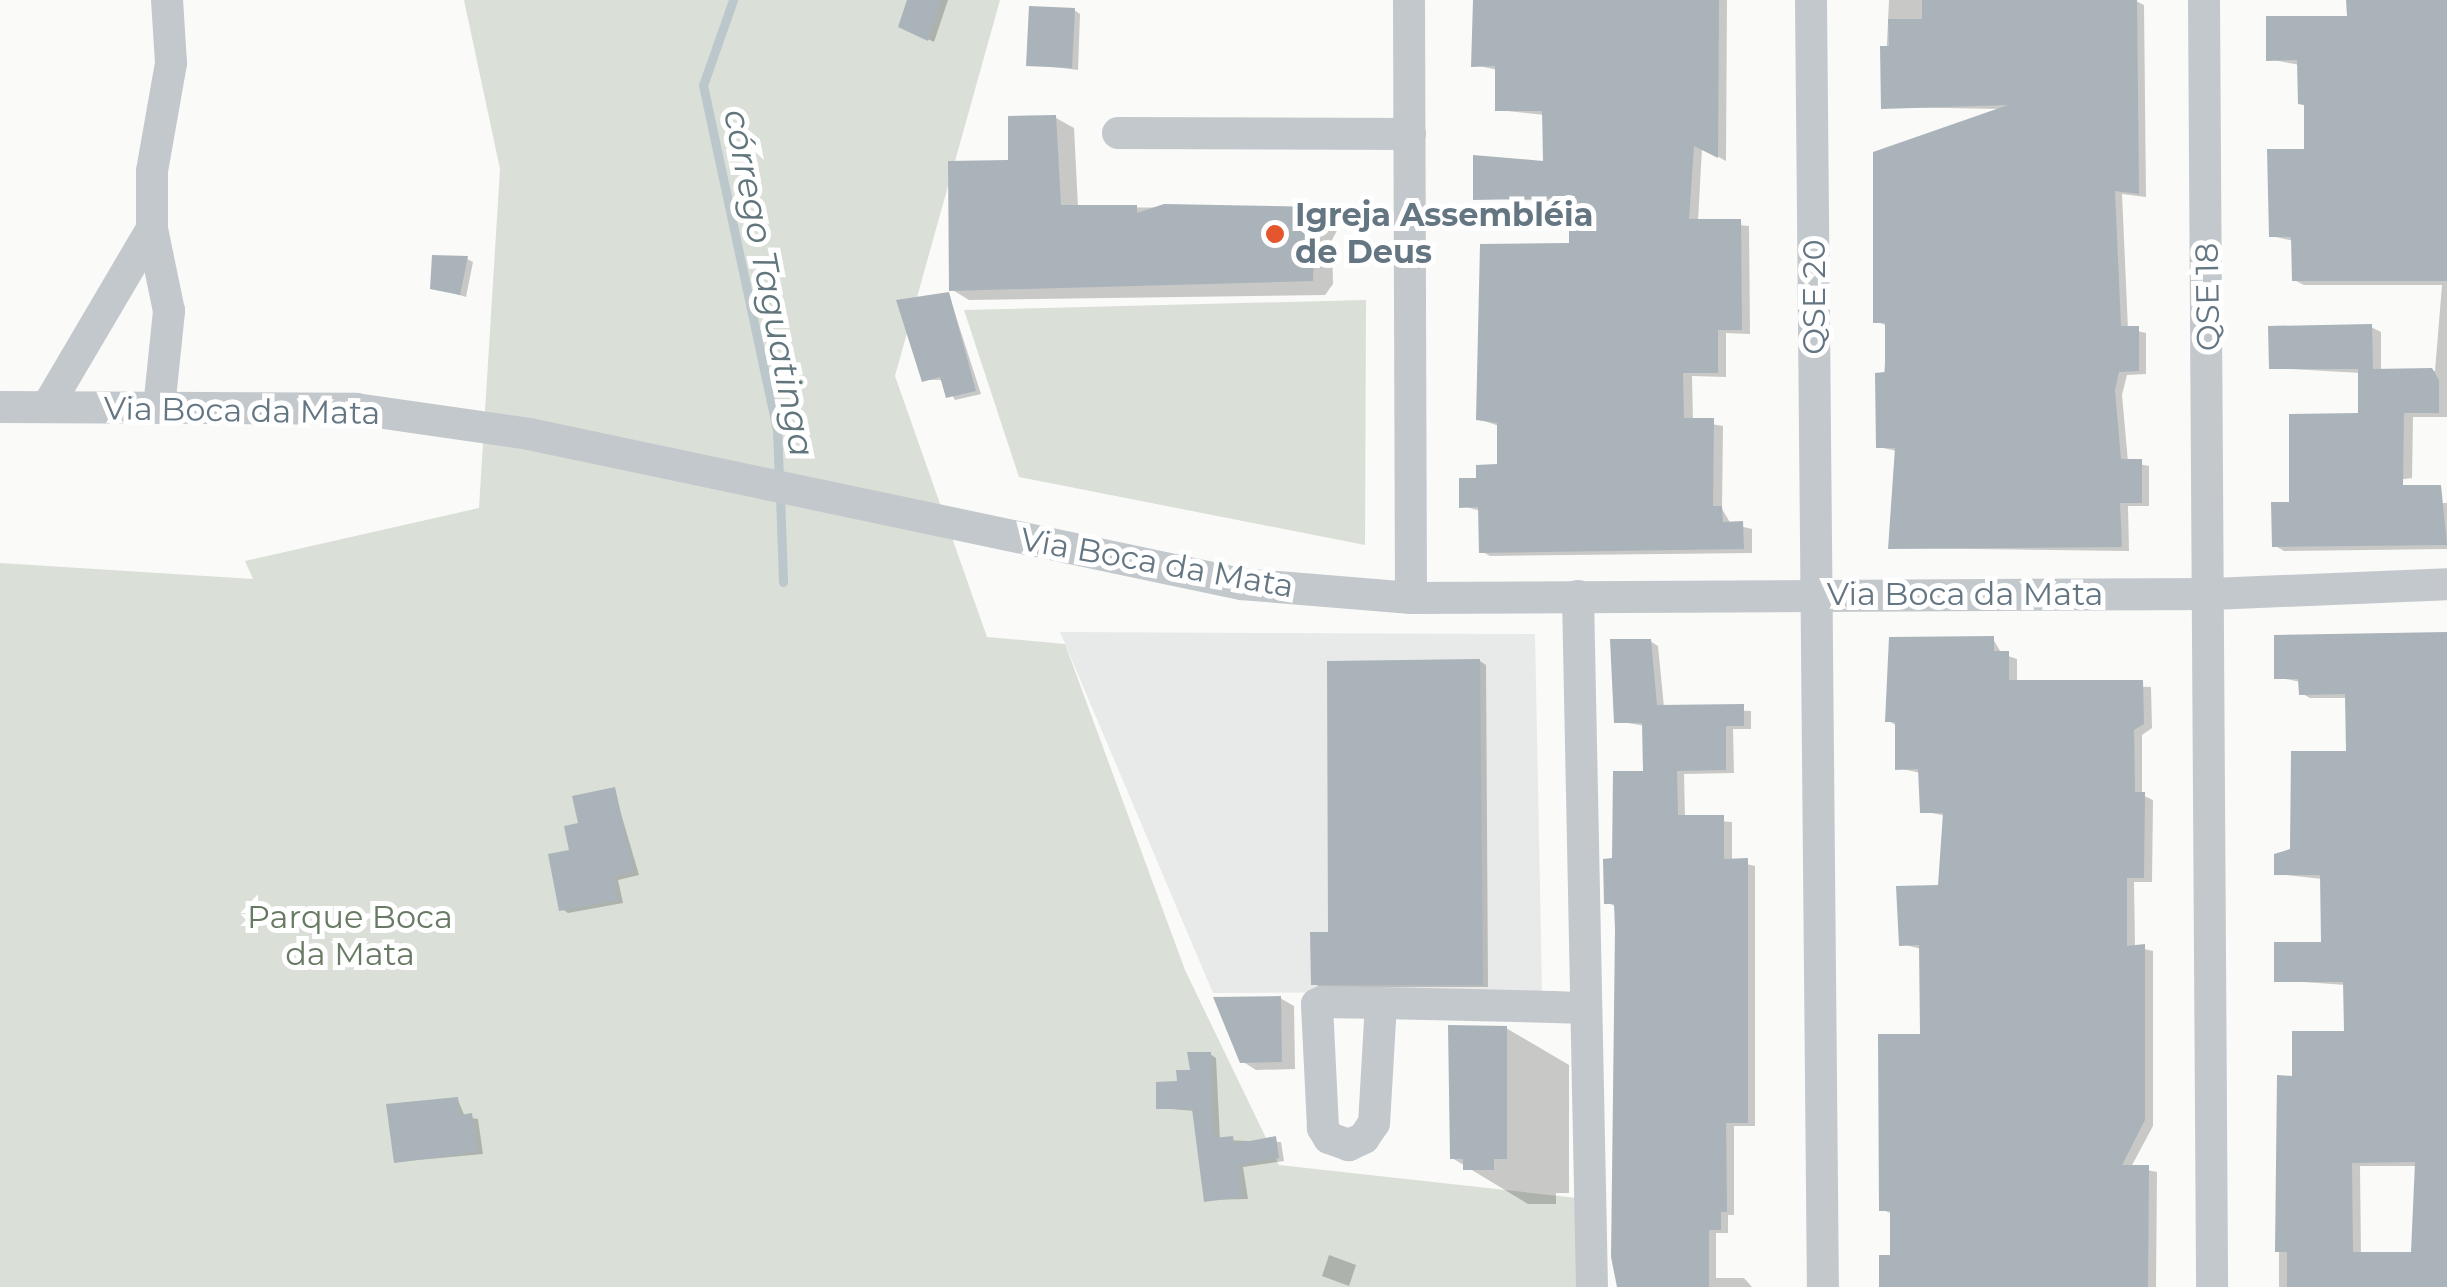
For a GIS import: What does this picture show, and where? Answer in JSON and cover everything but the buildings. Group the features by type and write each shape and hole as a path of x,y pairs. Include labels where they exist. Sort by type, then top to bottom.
{"street":[{"path":"159,408 170,311 152,230 152,171 171,63 166,0"},
{"path":"1409,0 1411,598"},
{"name":"QSE 20","path":"1810,0 1823,1287"},
{"name":"QSE 18","path":"2204,0 2212,594 2212,1287"},
{"path":"1118,133 1410,134"},
{"path":"47,407 152,230"},
{"name":"Via Boca da Mata","path":"0,406 356,409 529,434 1240,584 1411,598 2212,594 2447,584"},
{"path":"1578,596 1592,1287"},
{"path":"1381,1003 1585,1008"}],"shaded area":[{"path":"1060,632 1535,634 1542,991 1213,993"}],"green space":[{"name":"Parque Boca da Mata","path":"464,0 1000,0 895,376 987,637 1065,644 1185,970 1279,1165 1595,1200 1595,1287 0,1287 0,563 253,579 245,561 479,508 500,169"},
{"path":"1366,300 1365,545 1019,477 964,310"}],"waterway":[{"name":"córrego Taguatinga","path":"733,0 703,85 777,429 779,479"},
{"name":"córrego Taguatinga","path":"780,495 783,582"}],"place":[{"name":"Igreja Assembléia de Deus","path":"1275,234"}]}
